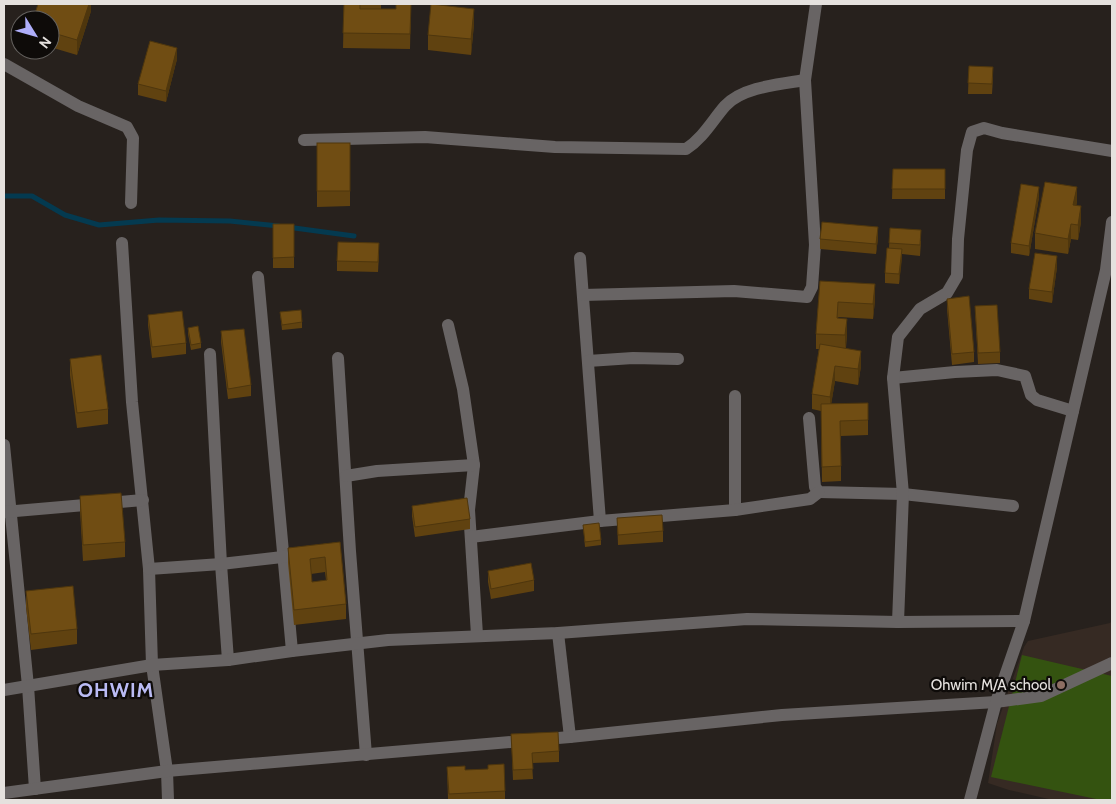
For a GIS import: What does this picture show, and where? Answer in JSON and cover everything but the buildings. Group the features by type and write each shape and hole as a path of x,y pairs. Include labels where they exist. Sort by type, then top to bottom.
{"street":[{"path":"583,295 734,291 807,297 812,287 815,245 805,80 816,4"},
{"path":"4,64 78,106 127,127 133,138 131,203"},
{"path":"304,140 425,137 556,147 686,149 698,142 727,104 751,90 805,80"},
{"path":"898,622 903,494 893,378 898,337 920,309 947,293 957,276 958,239 967,150 972,132 984,128 1002,133 1112,151"},
{"path":"970,800 996,702 1024,621 1073,410 1109,270 1112,222"},
{"path":"122,244 132,402 149,570 152,665 168,800"},
{"path":"580,258 600,521"},
{"path":"258,277 292,651"},
{"path":"448,325 463,390 474,465 469,510 477,635"},
{"path":"210,354 228,660"},
{"path":"338,358 346,476 346,551 358,644 366,755"},
{"path":"588,361 633,358 678,359"},
{"path":"893,378 997,370 1025,376 1031,395 1037,400 1073,410"},
{"path":"735,510 736,396"},
{"path":"809,418 815,487 819,492"},
{"path":"4,445 7,512 28,686 34,789"},
{"path":"346,476 377,471 474,465"},
{"path":"471,536 600,521 735,510 810,499 819,492 903,494 1013,506"},
{"path":"7,512 143,500"},
{"path":"149,570 302,555"},
{"path":"4,690 152,665 228,660 388,640 558,633 747,619 898,622 1024,621"},
{"path":"558,633 570,737"},
{"path":"4,793 166,771 570,737 782,715 996,702 1041,696 1112,663"}],"shaded area":[{"name":"Ohwim M/A school","path":"1112,621 1112,800 1053,800 988,783 997,724 1024,647 1028,641"}],"green space":[{"name":"Ohwim M/A school","path":"1022,655 1112,676 1112,800 1101,800 991,777"}],"waterway":[{"path":"4,196 32,196 65,215 99,225 159,220 230,221 279,226"},
{"path":"287,227 354,236"}],"place":[{"name":"Ohwim M/A school","path":"1061,685"}],"district":[{"name":"OHWIM","path":"116,690"}]}
